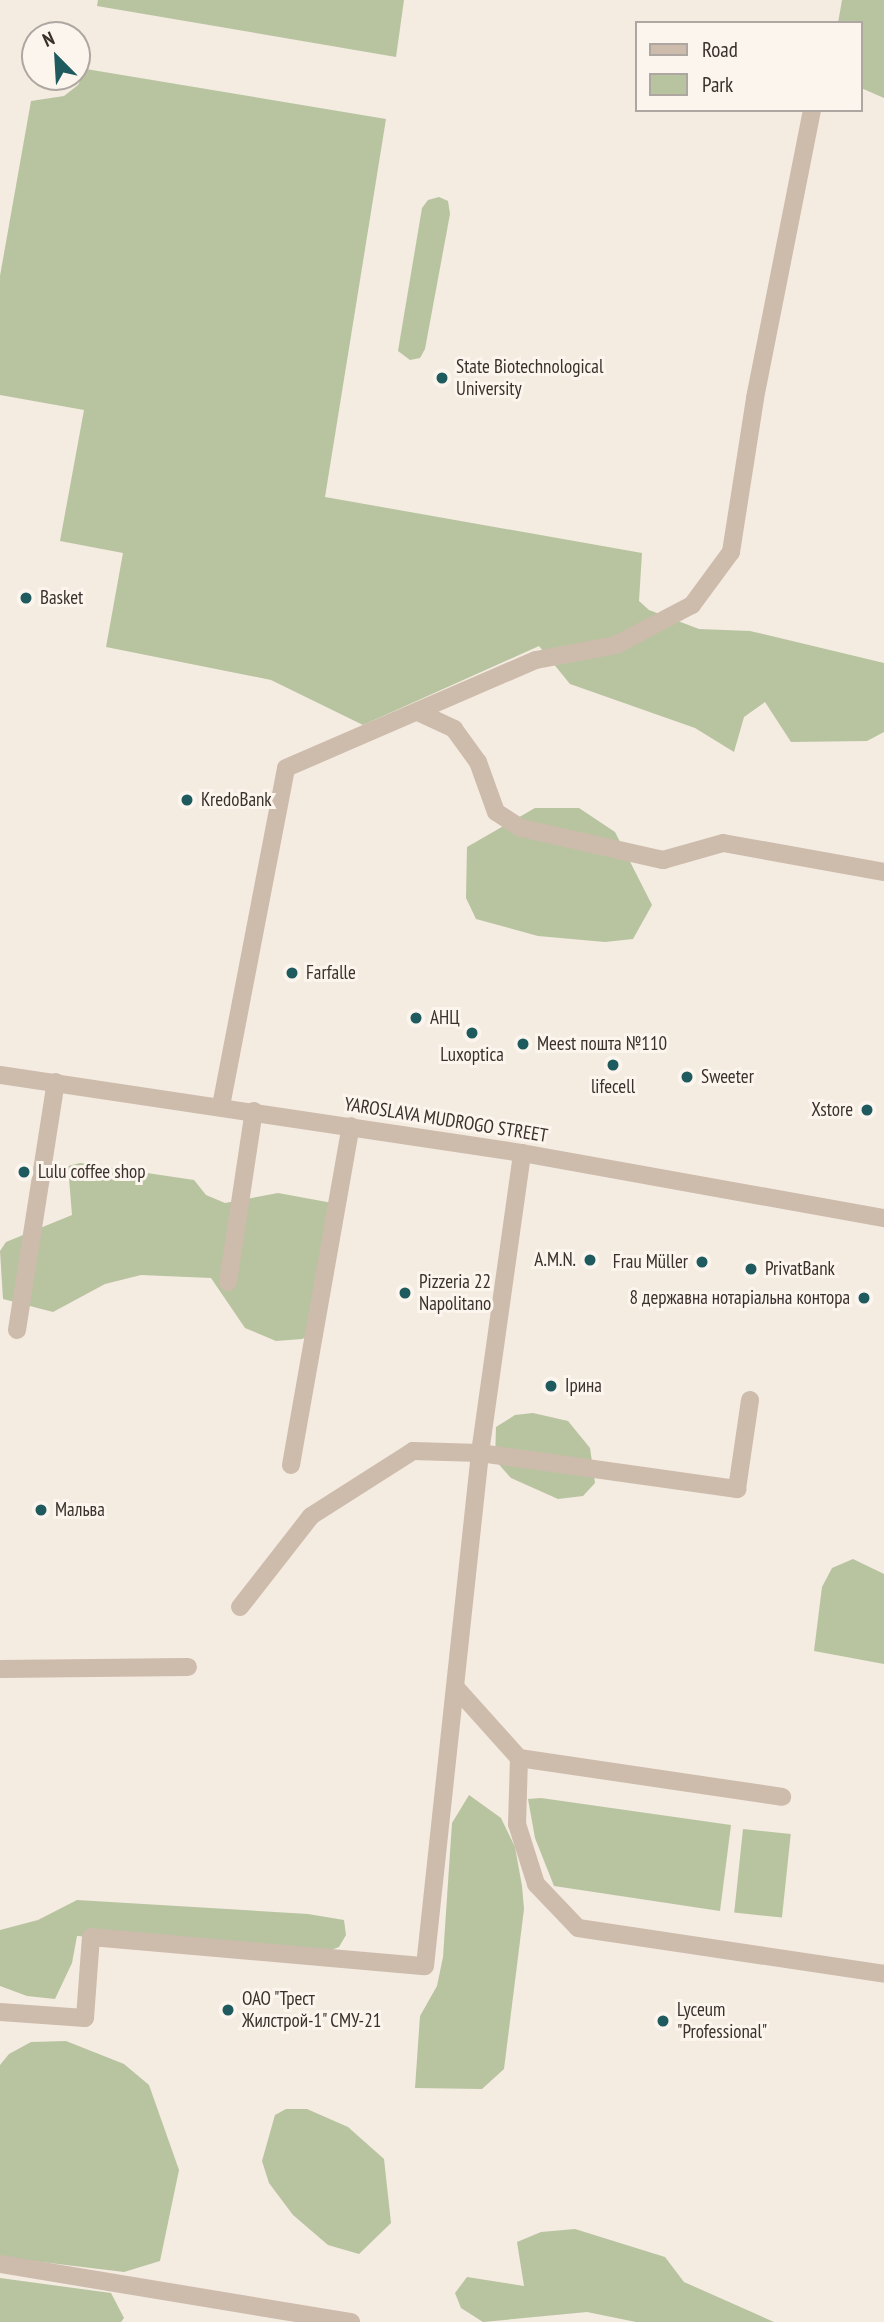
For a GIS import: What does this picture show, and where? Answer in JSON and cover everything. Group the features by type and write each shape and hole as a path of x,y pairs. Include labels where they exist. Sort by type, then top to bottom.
{"street":[{"path":"221,1106 286,768 536,660 616,645 692,605 731,552 755,398 812,112"},
{"path":"418,712 454,729 478,762 496,812 521,828 663,860 723,843 884,872"},
{"name":"YAROSLAVA MUDROGO STREET","path":"0,1075 522,1153 884,1218"},
{"path":"17,1330 56,1082"},
{"path":"229,1282 254,1111"},
{"path":"291,1465 351,1126"},
{"path":"0,2012 85,2018 91,1937 425,1966 457,1689 480,1453 522,1153"},
{"path":"240,1607 311,1516 413,1451 480,1453 737,1489 750,1400"},
{"path":"0,1669 188,1667"},
{"path":"457,1689 519,1758 782,1797"},
{"path":"519,1758 517,1824 536,1884 578,1928 884,1973"},
{"path":"0,2264 351,2322"}],"green space":[{"path":"98,0 404,0 396,57 97,6"},
{"path":"842,0 884,0 884,98 863,89 863,21 838,21"},
{"path":"91,70 386,119 325,497 642,553 639,601 649,610 699,629 750,631 884,663 884,732 867,741 791,742 765,702 744,717 734,752 695,728 570,684 539,646 363,725 271,680 106,647 123,553 60,541 84,410 0,395 0,276 31,101 64,96 70,91 91,91"},
{"path":"439,197 448,201 450,214 425,349 420,358 410,360 398,351 422,208 428,200"},
{"path":"535,808 579,808 615,832 652,905 633,939 605,942 538,936 476,919 466,898 467,847"},
{"path":"80,1163 194,1180 206,1195 225,1203 278,1193 338,1204 323,1329 302,1339 276,1341 245,1328 211,1278 141,1275 105,1284 53,1312 3,1299 0,1251 6,1242 72,1215 68,1166"},
{"path":"533,1413 568,1421 590,1448 595,1483 583,1496 558,1499 511,1478 495,1460 496,1427 515,1415"},
{"path":"853,1559 884,1574 884,1664 814,1651 822,1587 832,1568"},
{"path":"469,1795 501,1818 515,1847 522,1886 524,1909 504,2069 482,2089 415,2088 420,2016 437,1986 443,1957 452,1823"},
{"path":"541,1798 731,1825 720,1911 554,1886 535,1838 528,1799"},
{"path":"743,1829 791,1834 782,1918 734,1913"},
{"path":"77,1900 308,1914 344,1920 346,1935 339,1947 331,1950 77,1936 72,1963 55,1999 27,1996 0,1986 0,1930 38,1920"},
{"path":"66,2041 124,2064 149,2085 179,2170 160,2261 124,2272 0,2257 0,2065 9,2054 31,2042"},
{"path":"286,2109 307,2109 348,2127 384,2159 391,2223 359,2254 328,2245 293,2215 269,2183 262,2161 275,2115"},
{"path":"575,2229 665,2257 684,2282 774,2322 636,2322 587,2312 483,2322 461,2308 455,2293 467,2277 524,2286 517,2242 541,2232"},
{"path":"0,2278 111,2293 124,2318 121,2322 0,2322"}],"place":[{"name":"State Biotechnological University","path":"442,378"},
{"name":"Basket","path":"26,598"},
{"name":"KredoBank","path":"187,800"},
{"name":"Farfalle","path":"292,973"},
{"name":"АНЦ","path":"416,1018"},
{"name":"Luxoptica","path":"472,1033"},
{"name":"Meest пошта №110","path":"523,1044"},
{"name":"lifecell","path":"613,1065"},
{"name":"Sweeter","path":"687,1077"},
{"name":"Xstore","path":"867,1110"},
{"name":"Lulu coffee shop","path":"24,1172"},
{"name":"A.M.N.","path":"590,1260"},
{"name":"Frau Müller","path":"702,1262"},
{"name":"PrivatBank","path":"751,1269"},
{"name":"Pizzeria 22 Napolitano","path":"405,1293"},
{"name":"8 державна нотаріальна контора","path":"864,1298"},
{"name":"Ірина","path":"551,1386"},
{"name":"Мальва","path":"41,1510"},
{"name":"ОАО \"Трест Жилстрой-1\" СМУ-21","path":"228,2010"},
{"name":"Lyceum \"Professional\"","path":"663,2021"}]}
